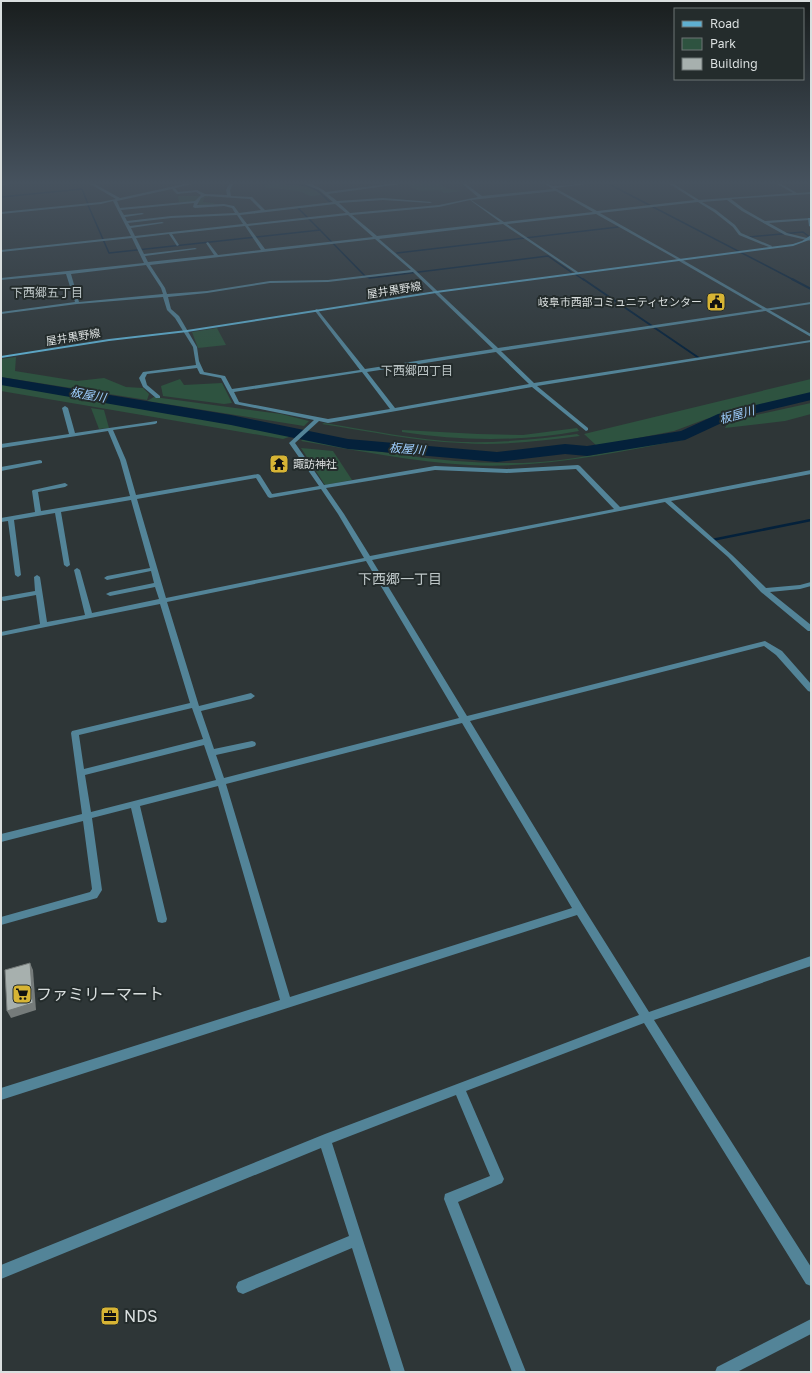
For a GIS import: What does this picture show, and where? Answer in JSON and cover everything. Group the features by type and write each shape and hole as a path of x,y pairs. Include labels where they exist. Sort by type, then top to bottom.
{"main road":[{"name":"屋井黒野線","path":"1,357 109,340 187,331 436,292 790,245"}],"street":[{"path":"1,251 54,245"},
{"path":"138,245 147,264 163,288 169,310 177,317 187,331 195,347 202,373 223,377 237,403 317,420 328,421 392,409 811,341"},
{"path":"209,245 217,256"},
{"path":"260,245 264,251"},
{"path":"1,279 315,245"},
{"path":"384,245 414,271 533,386 586,429"},
{"path":"537,245 577,273"},
{"path":"654,245 811,336"},
{"path":"765,245 771,248"},
{"path":"143,255 195,249"},
{"path":"1,313 145,296 166,297 270,282 348,279 414,271"},
{"path":"68,272 77,303"},
{"path":"230,391 811,303"},
{"path":"316,310 392,409"},
{"path":"158,397 144,386 142,378 146,373 199,366"},
{"path":"65,408 72,434"},
{"path":"317,420 292,443 369,559 579,910 648,1017 811,1278"},
{"path":"1,446 155,422"},
{"path":"110,429 123,460 132,498 153,569 196,707 221,781 286,1002"},
{"path":"1,469 40,462"},
{"path":"1,520 258,476 270,496 434,468 507,471 578,467 618,510"},
{"path":"1,634 369,559 811,472"},
{"path":"38,514 35,491 65,485"},
{"path":"667,501 730,556 764,590 811,629"},
{"path":"58,511 67,565"},
{"path":"11,519 18,576"},
{"path":"107,578 153,569"},
{"path":"77,570 89,617"},
{"path":"37,577 44,626"},
{"path":"110,594 158,584"},
{"path":"764,590 800,587 811,584"},
{"path":"4,599 39,592"},
{"path":"1,838 765,643 778,653 811,689"},
{"path":"1,921 93,895 97,890 75,733 251,696"},
{"path":"81,773 208,742"},
{"path":"212,753 252,744"},
{"path":"135,804 162,919"},
{"path":"1,1094 286,1002 579,910"},
{"path":"1,1272 326,1140 459,1088 648,1017 811,961"},
{"path":"459,1088 498,1179 450,1199 519,1372"},
{"path":"326,1140 398,1372"},
{"path":"243,1287 357,1239"},
{"path":"722,1372 811,1326"}],"green space":[{"path":"217,328 226,345 198,348 192,332"},
{"path":"16,357 15,371 77,381 104,378 126,387 143,388 149,394 147,400 1,377 1,359"},
{"path":"180,379 184,385 222,383 232,403 224,404 163,396 161,386"},
{"path":"811,379 811,393 706,419 674,431 597,446 584,434"},
{"path":"1,381 57,394 114,402 149,409 165,410 286,433 289,437 283,439 1,391"},
{"path":"154,397 281,414 309,421 304,426 147,401"},
{"path":"811,403 811,414 785,421 725,428 729,421"},
{"path":"91,408 104,410 109,428 99,429"},
{"path":"324,423 410,437 462,442 520,440 577,434 580,436 550,440 476,444 408,438 322,424"},
{"path":"577,428 579,431 557,435 512,439 469,439 402,432 402,430 523,435"},
{"path":"305,437 405,455 455,461 506,463 550,461 615,451 680,438 683,440 576,459 523,465 496,466 448,463 364,452 301,441"},
{"path":"301,448 333,451 352,480 325,485"}],"building":[{"name":"ファミリーマート","path":"30,963 33,1003 7,1011 5,970"}],"waterway":[{"path":"106,245 109,253 182,245"},
{"path":"335,245 365,276 370,278 548,256 571,272"},
{"path":"397,253 464,245"},
{"path":"727,245 794,280"},
{"path":"575,274 584,280"},
{"path":"583,279 699,358"},
{"path":"792,279 811,289"},
{"name":"板屋川","path":"1,381 231,420 348,444 497,457 565,449 587,451 685,435 723,417 811,396"},
{"path":"712,540 811,520"}],"place":[{"name":"岐阜市西部コミュニティセンター","path":"716,302"},
{"name":"諏訪神社","path":"279,464"},
{"name":"ファミリーマート","path":"22,994"},
{"name":"NDS","path":"110,1316"}],"district":[{"name":"下西郷五丁目","path":"47,293"},
{"name":"下西郷四丁目","path":"417,371"},
{"name":"下西郷一丁目","path":"400,579"}]}
